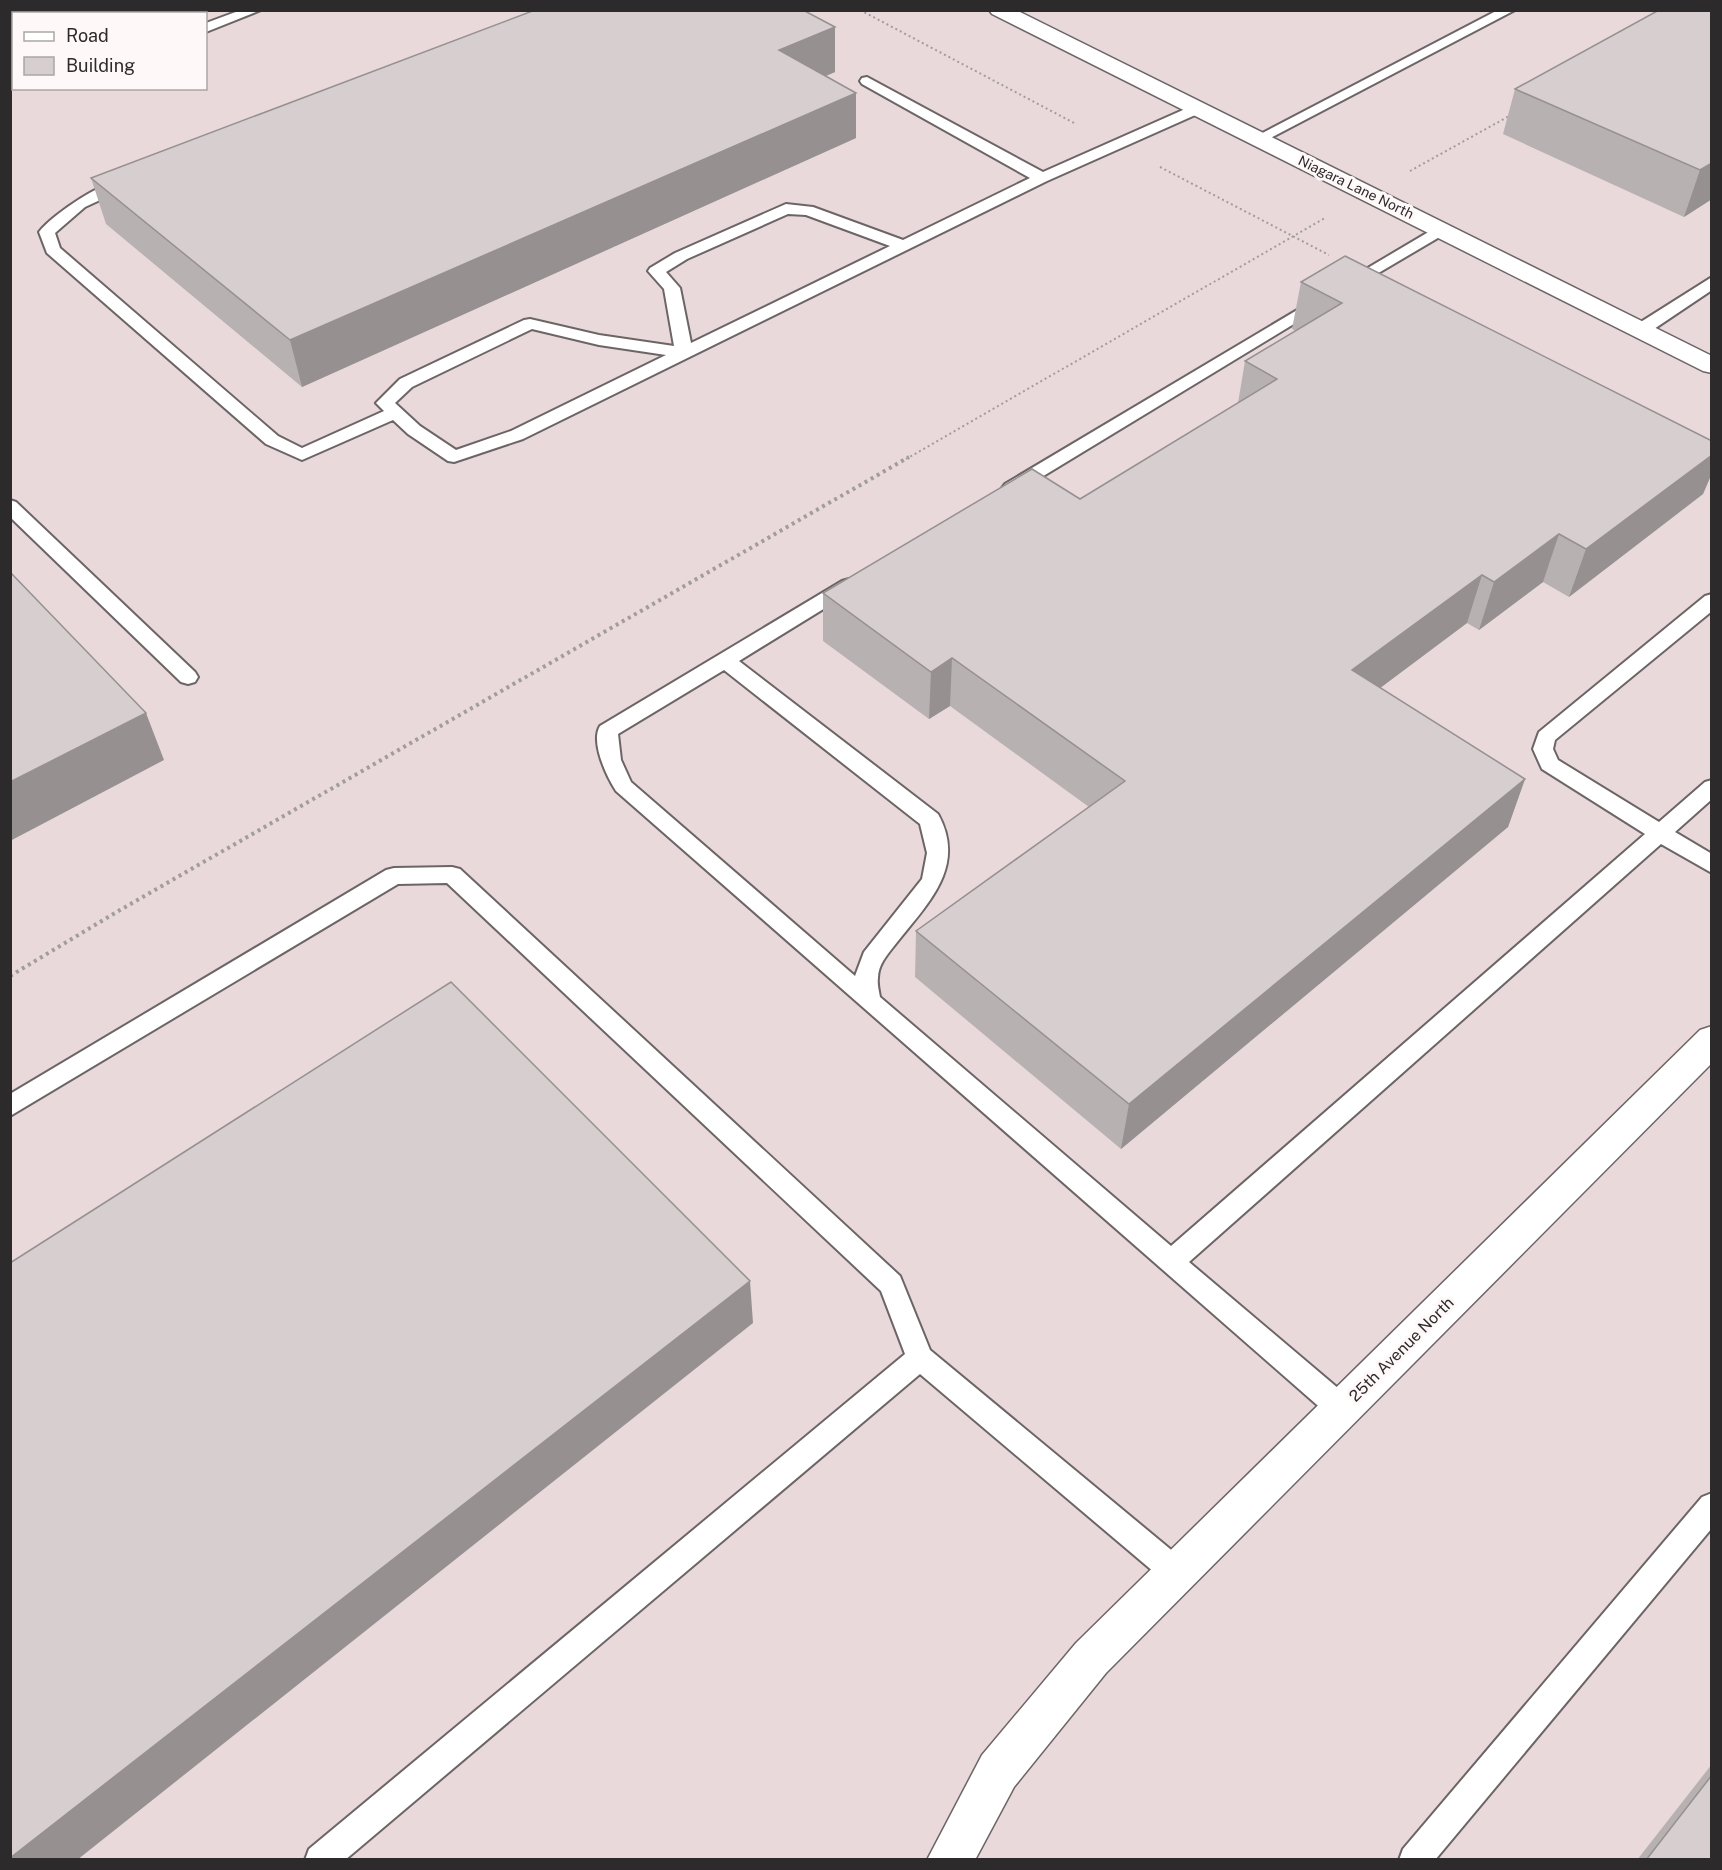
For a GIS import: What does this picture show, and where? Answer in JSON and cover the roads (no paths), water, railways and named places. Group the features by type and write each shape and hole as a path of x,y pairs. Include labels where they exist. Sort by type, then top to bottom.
{"street":[{"name":"Niagara Lane North","path":"999,10 1442,229 1712,366"},
{"name":"25th Avenue North","path":"950,1860 998,1771 1091,1658 1712,1041"}],"lane":[{"path":"207,28 255,10"},
{"path":"1258,139 1509,10"},
{"path":"867,81 1042,178"},
{"path":"684,353 598,340 530,324 406,383 384,403 414,430 454,457 517,435 1042,178 1197,109"},
{"path":"142,175 80,204 47,232 53,250 272,440 302,455 395,413"},
{"path":"684,353 672,288 656,271 681,256 786,209 807,210 904,246"},
{"path":"999,495 1442,229"},
{"path":"1642,329 1712,282"},
{"path":"10,506 188,676"},
{"path":"867,574 607,731 611,760 623,786 868,1001 1342,1408"},
{"path":"1712,600 1546,737 1543,749 1549,764 1712,865"},
{"path":"724,660 930,820 938,853 932,881 872,958 866,978 868,1001"},
{"path":"1171,1262 1712,787"},
{"path":"10,1106 394,876 452,875 891,1284 920,1358 1177,1573"},
{"path":"320,1860 920,1358"},
{"path":"1414,1860 1712,1506"}]}
